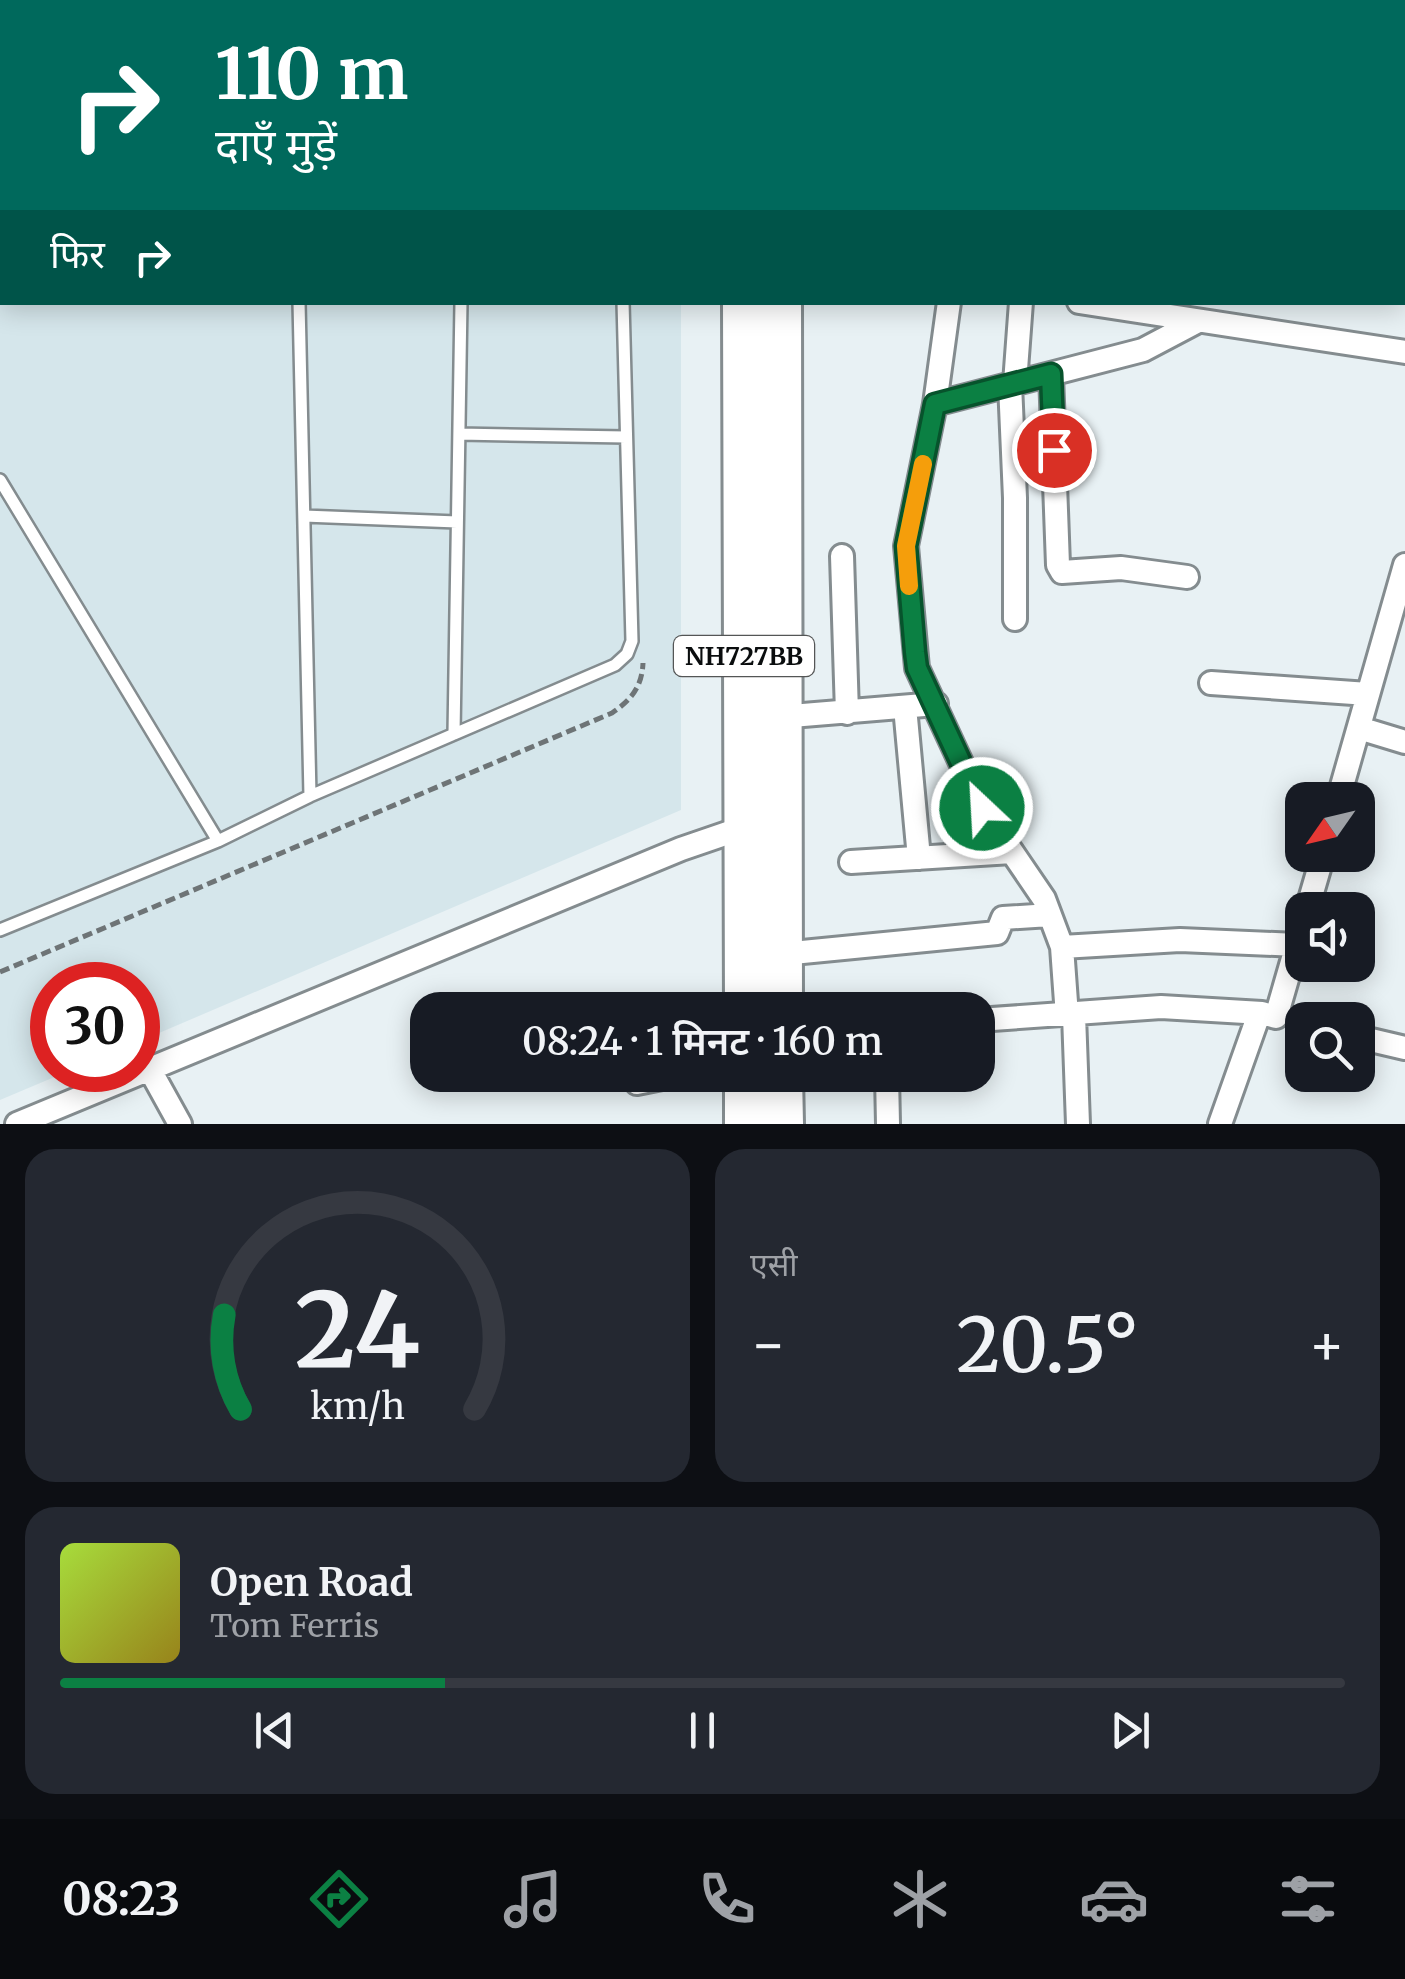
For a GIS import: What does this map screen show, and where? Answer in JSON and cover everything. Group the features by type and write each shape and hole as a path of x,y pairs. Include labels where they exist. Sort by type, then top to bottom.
{"highway":[{"name":"NH727BB","path":"744,305 761,825 782,954 781,992"},
{"name":"NH727BB","path":"747,992 761,825 779,717 780,305"},
{"path":"746,1092 746,1124"},
{"path":"781,1092 782,1124"}],"street":[{"path":"949,305 935,404 906,546 917,668 974,793 1044,898 1062,946 1078,1124"},
{"path":"1015,619 1012,383 1021,305"},
{"path":"1136,307 1198,321 1405,352"},
{"path":"935,404 1143,350 1198,321"},
{"path":"1051,374 1058,565 1062,572 1121,568 1186,577"},
{"path":"842,556 847,713"},
{"path":"1343,782 1405,566"},
{"path":"1211,683 1368,694"},
{"path":"779,717 936,704"},
{"path":"905,708 919,858"},
{"path":"1359,728 1405,742"},
{"path":"160,1064 761,825"},
{"path":"851,862 1012,852"},
{"path":"782,954 997,934 1003,918 1050,915"},
{"path":"1062,946 1285,936"},
{"path":"1220,1124 1285,972"},
{"path":"995,1019 1161,1007 1285,1020"},
{"path":"1375,1041 1405,1048"},
{"path":"160,1088 180,1124"},
{"path":"16,1124 67,1114 106,1092"},
{"path":"887,1092 888,1124"}],"lane":[{"path":"299,305 310,796"},
{"path":"454,734 461,305"},
{"path":"0,930 218,840 310,796 615,665 627,654 632,642 623,305"},
{"path":"459,434 626,437"},
{"path":"0,480 218,840"},
{"path":"304,516 457,522"}],"shaded area":[{"path":"0,305 681,305 681,810 160,1033 160,962 30,962 30,1087 0,1100"}],"slow traffic":[{"path":"909,586 906,546 923,464"}],"route":[{"path":"982,808 917,668 915,652 906,546 935,404 1051,374 1054,450"}]}
